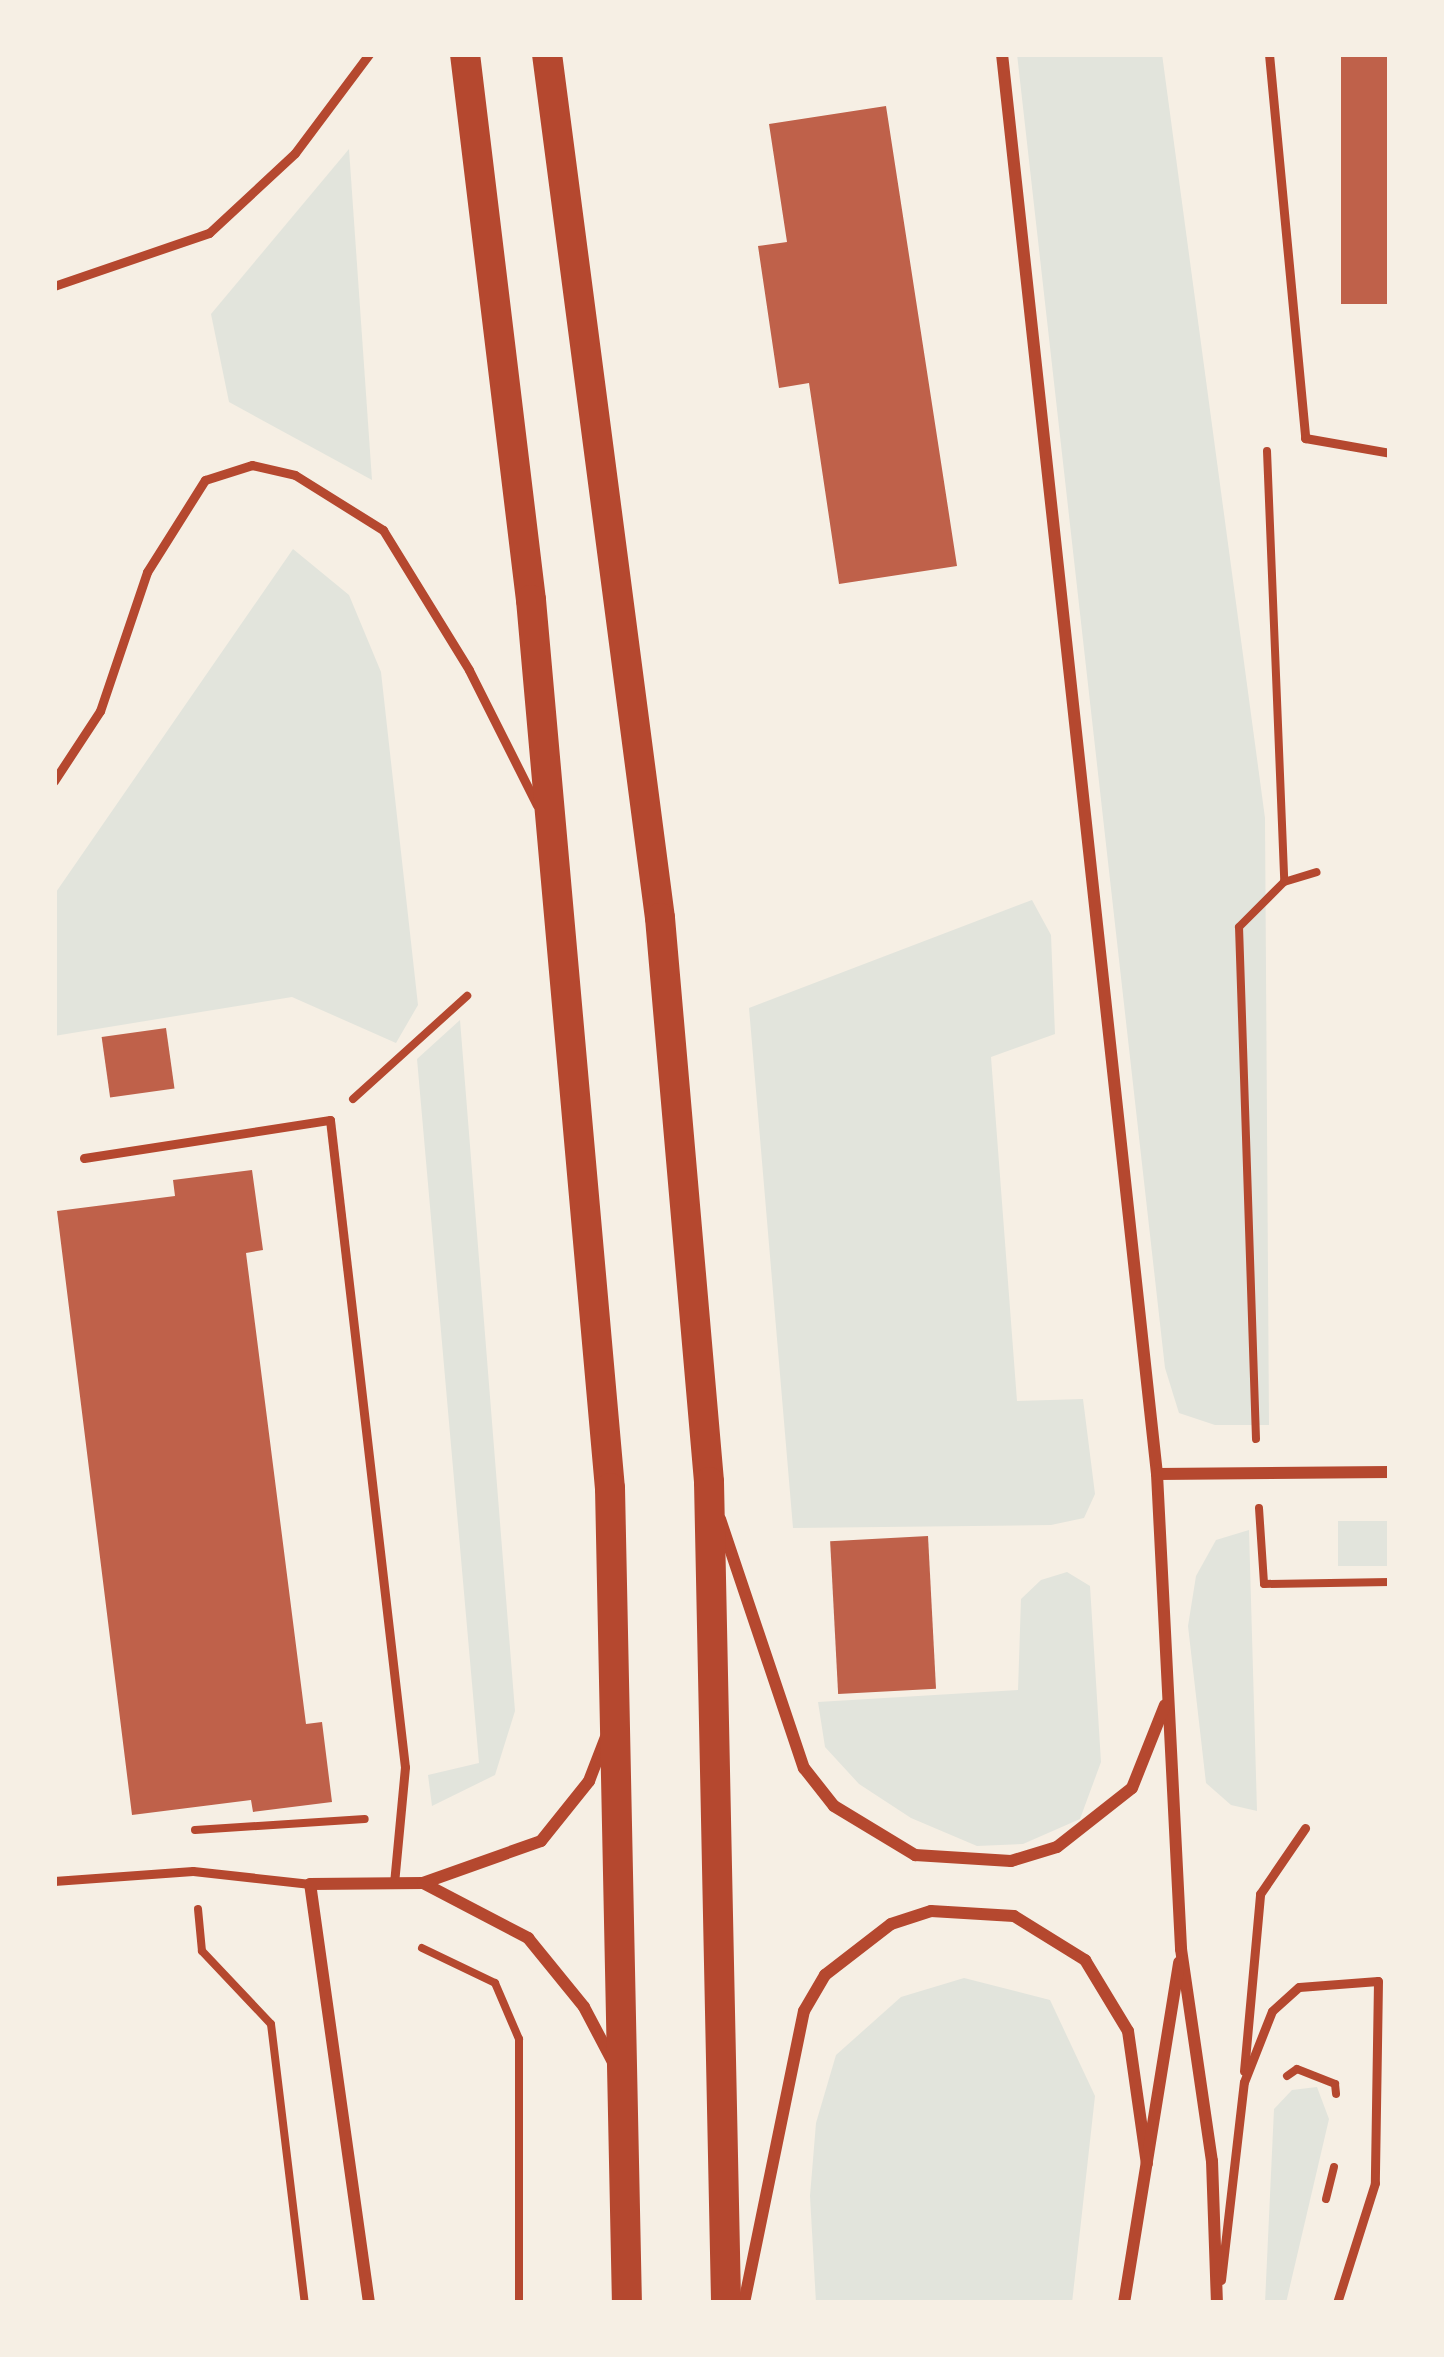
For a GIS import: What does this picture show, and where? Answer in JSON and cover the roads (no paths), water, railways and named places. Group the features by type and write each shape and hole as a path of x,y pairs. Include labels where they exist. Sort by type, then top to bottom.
{"main road":[{"path":"465,54 554,838 610,1489 627,2087 628,2303"},
{"path":"547,54 661,918 709,1482 726,2303"}],"street":[{"path":"1002,54 1156,1474 1181,1949 1212,2161 1218,2303"},
{"path":"1156,1474 1390,1472"},
{"path":"709,1482 804,1768 872,1835 958,1863 1011,1861 1057,1846 1132,1788 1168,1699"},
{"path":"368,2303 310,1884 423,1883 541,1841 589,1781 618,1706"},
{"path":"423,1883 528,1938 584,2007 627,2087"},
{"path":"744,2303 804,2011 825,1975 891,1924 931,1911 1014,1916 1084,1960 1128,2031 1147,2164"},
{"path":"1124,2303 1181,1949"}],"lane":[{"path":"54,286 209,233 295,153 369,54"},
{"path":"1269,54 1305,438 1390,453"},
{"path":"54,781 100,711 147,572 205,480 252,465 295,475 383,530 469,670 554,838"},
{"path":"84,1158 329,1120 405,1767 394,1883"},
{"path":"1218,2303 1244,2082 1246,1977 1260,1894 1305,1828"},
{"path":"54,1881 193,1870 310,1884"},
{"path":"1244,2082 1272,2011 1299,1988 1378,1981 1375,2182 1337,2303"}]}
